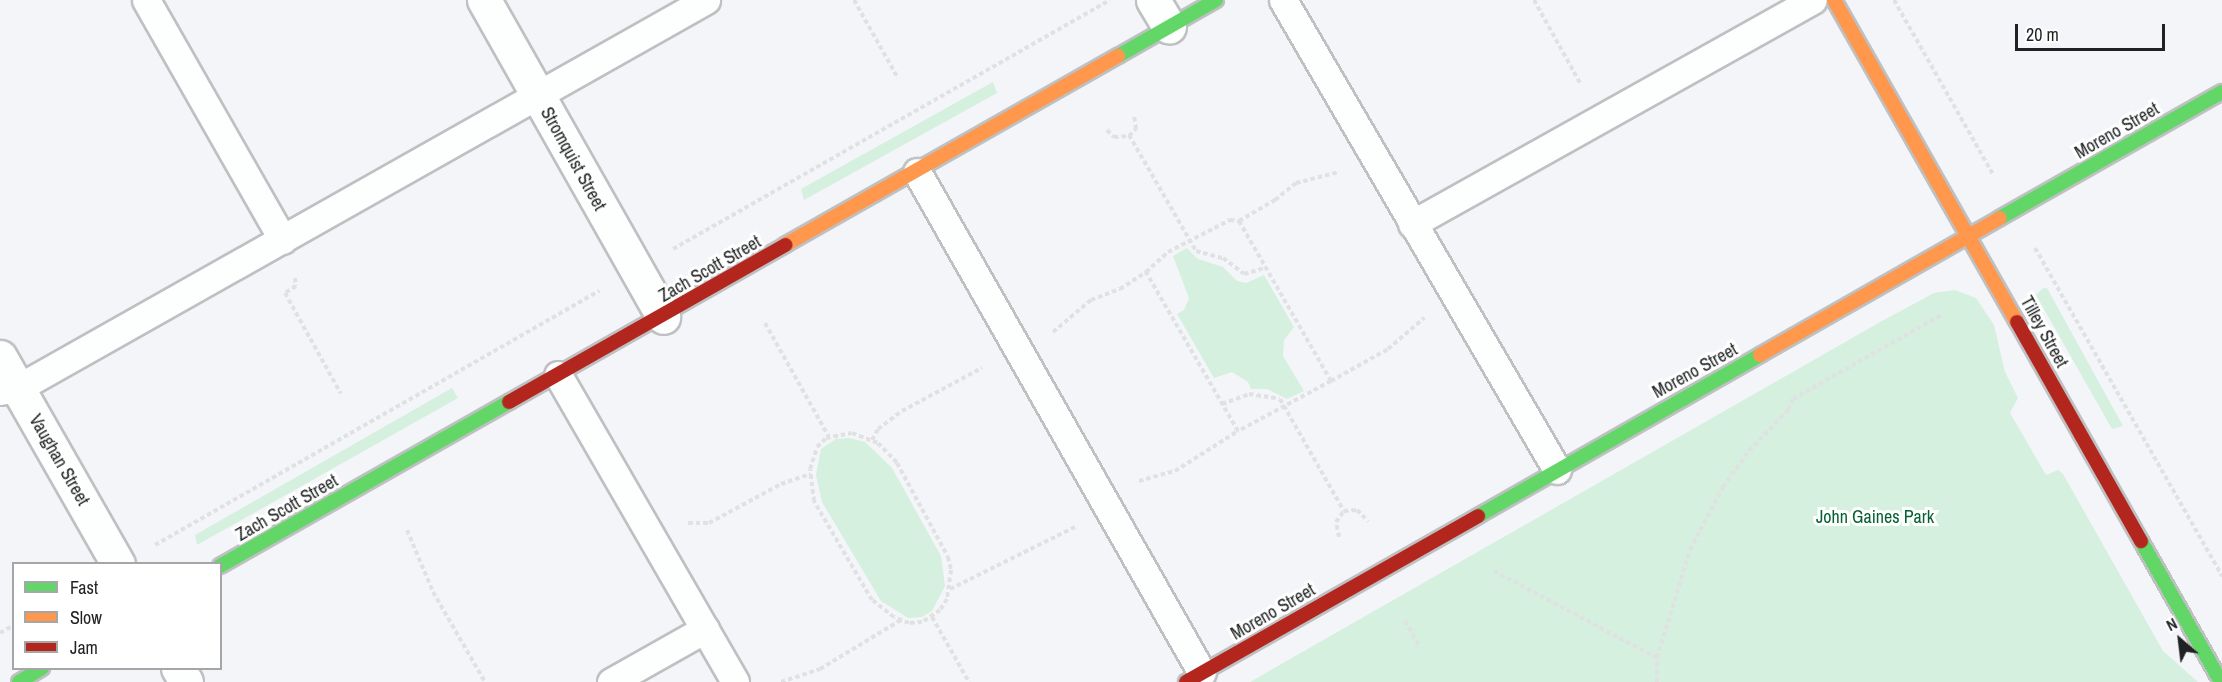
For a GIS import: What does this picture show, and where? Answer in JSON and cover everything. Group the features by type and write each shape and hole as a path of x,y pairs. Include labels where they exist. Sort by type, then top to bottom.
{"street":[{"name":"Stromquist Street","path":"484,0 663,317"},
{"name":"Zach Scott Street","path":"222,565 917,172 1161,13 1216,0"},
{"name":"Tilley Street","path":"1834,0 2221,682"},
{"name":"Moreno Street","path":"1194,677 2222,92"},
{"name":"Vaughan Street","path":"0,357 9,389 117,562"},
{"path":"19,682 40,670"}],"lane":[{"path":"146,0 280,242"},
{"path":"9,389 280,242 706,0"},
{"path":"1283,0 1455,299 1557,470"},
{"path":"1412,224 1813,0"},
{"path":"917,172 1106,505 1194,677"},
{"path":"558,375 735,682"},
{"path":"611,682 705,629"}],"path":[{"path":"854,0 898,78"},
{"path":"1534,0 1579,78 1592,124"},
{"path":"1894,0 1990,168"},
{"path":"1107,130 1119,138 1129,135 1136,129 1134,115"},
{"path":"1129,135 1199,254 1223,258 1239,273 1251,274 1265,267"},
{"path":"872,440 878,429 902,411 1056,330 1090,300 1120,290 1190,241 1226,222 1239,220 1275,200 1296,183 1328,176 1371,154"},
{"path":"1239,220 1331,381"},
{"path":"280,242 297,281 296,286 285,293 341,394"},
{"name":"Tilley Street","path":"2039,254 2222,576"},
{"path":"1146,272 1238,431"},
{"path":"949,589 1106,505 1133,483 1175,471 1238,431 1284,408 1388,348 1425,317 1455,299"},
{"path":"1657,682 1657,658 1701,525 1723,487 1788,410 1792,399 1943,314"},
{"path":"765,323 829,437"},
{"path":"1222,404 1240,396 1263,394 1280,399 1344,511"},
{"path":"852,433 872,440 897,463 941,541 951,570 947,599 932,617 909,623 881,609 865,589 814,501 810,474 817,447 829,437 852,433"},
{"path":"654,541 686,523 709,523 781,484 810,474"},
{"path":"1339,537 1336,522 1344,511 1357,510 1368,521"},
{"path":"407,530 433,592 485,682"},
{"path":"1494,571 1657,658"},
{"path":"932,617 969,682"},
{"path":"781,682 820,669 901,620"},
{"path":"1405,621 1420,647"}],"green space":[{"path":"993,82 997,93 804,200 801,189"},
{"path":"1187,248 1198,259 1223,267 1237,281 1246,283 1264,275 1294,327 1284,340 1283,356 1304,391 1287,399 1267,389 1251,389 1248,382 1232,372 1214,378 1177,314 1184,310 1189,298 1173,256"},
{"path":"2043,288 2047,288 2123,426 2112,429 2036,295"},
{"name":"John Gaines Park","path":"1955,290 1976,298 1994,325 2005,372 2018,398 2010,413 2046,475 2058,470 2063,474 2163,651 2198,682 1250,682 1882,321 1934,293"},
{"path":"452,388 458,398 197,545 195,535"},
{"path":"849,438 865,442 892,468 941,556 945,586 932,611 922,617 908,618 881,601 822,502 816,475 821,449 836,439"}],"traffic: fast":[{"path":"1118,56 1216,0"},
{"path":"2000,218 2222,92"},
{"path":"1478,516 1760,355"},
{"path":"222,565 509,402"},
{"path":"2141,541 2221,682"},
{"path":"19,682 39,670"}],"traffic: slow":[{"path":"1834,0 2017,322"},
{"path":"785,245 1118,56"},
{"path":"1760,355 2000,218"}],"traffic: jam":[{"path":"509,402 785,245"},
{"path":"2017,322 2141,541"},
{"path":"1186,682 1478,516"}]}
